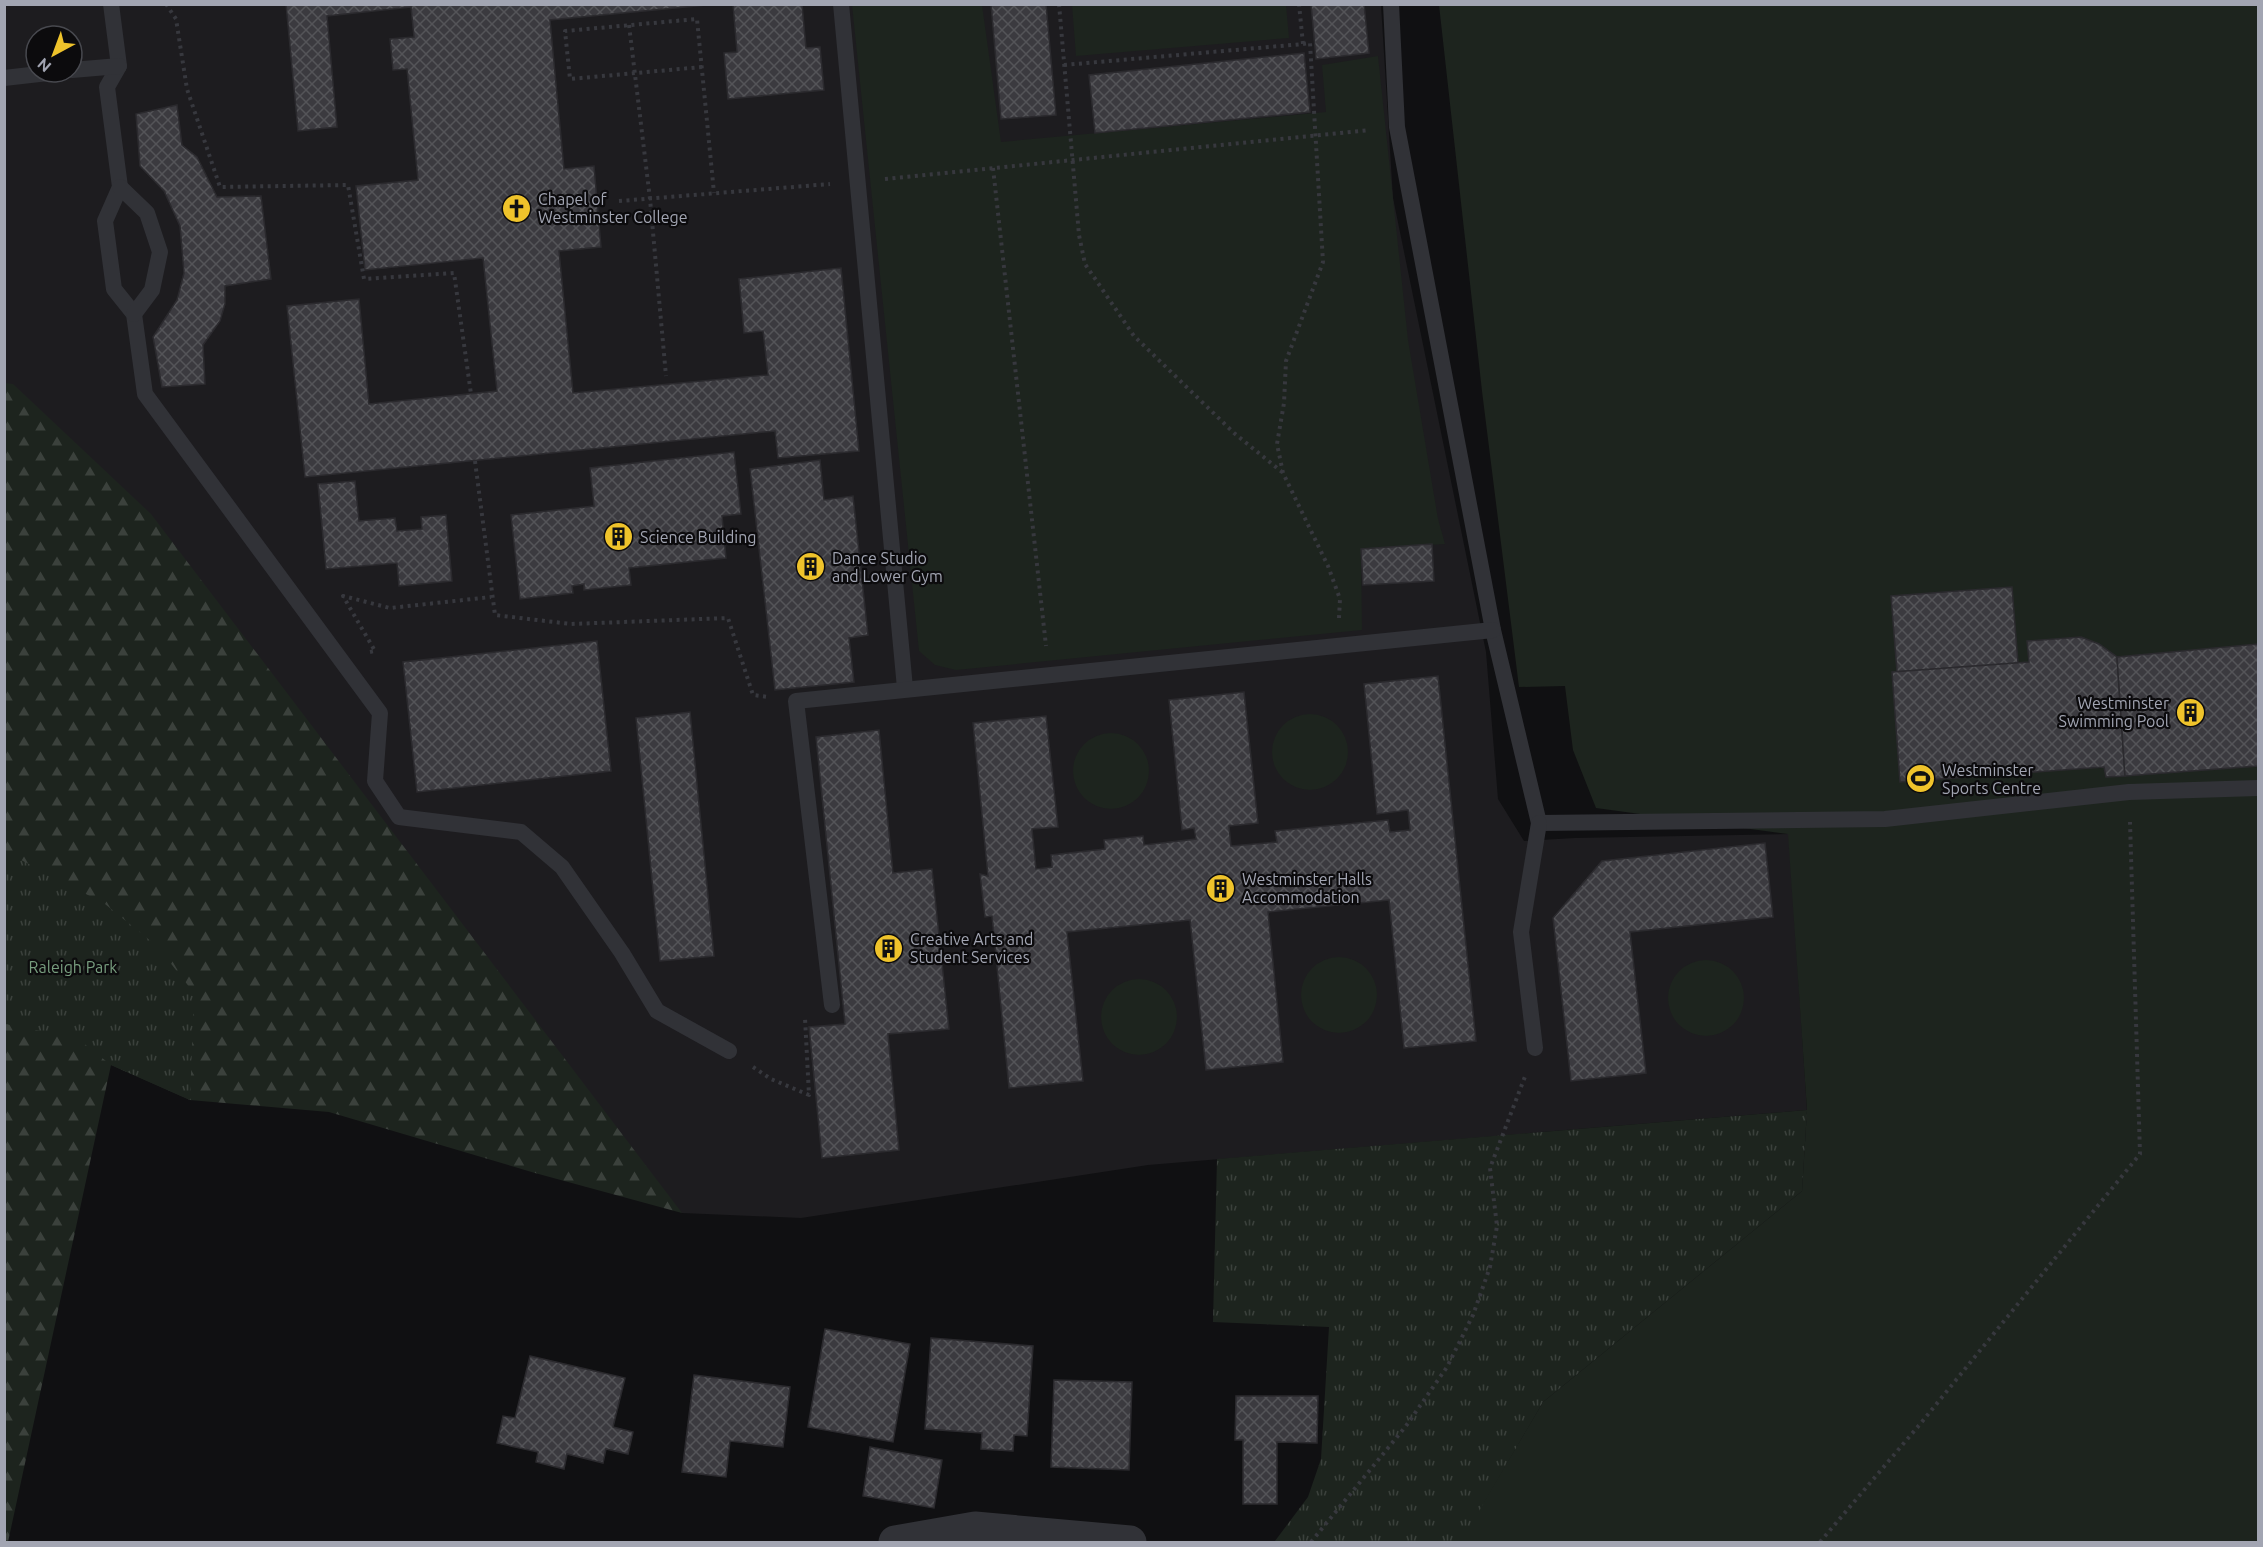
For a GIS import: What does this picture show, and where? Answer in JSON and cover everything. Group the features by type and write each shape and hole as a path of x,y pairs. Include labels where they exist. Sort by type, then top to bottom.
{"street":[{"path":"895,1542 975,1528 1130,1542"}],"lane":[{"path":"111,4 119,66 107,87 120,187 105,221 108,258 114,289 134,314 145,394 341,657 380,713 375,781 399,817 521,832 562,867 622,953 657,1011 729,1051"},
{"path":"841,4 905,688"},
{"path":"1391,4 1398,127 1493,630 1539,824 1521,933 1536,1048"},
{"path":"84,69 119,66"},
{"path":"4,78 24,76"},
{"path":"120,187 147,213 160,252 152,290 134,314"},
{"path":"832,1005 796,701 905,688 1493,630"},
{"path":"1539,824 1885,819 2129,792 2259,788"}],"path":[{"path":"166,4 176,19 188,89 220,187 348,185 364,279 454,273 471,394"},
{"path":"1059,4 1079,235 1085,264 1134,336 1234,433 1282,473"},
{"path":"1299,4 1303,44"},
{"path":"702,67 570,79 566,31 697,19 702,67 714,193"},
{"path":"629,25 650,199 666,376"},
{"path":"1064,65 1310,43 1323,262 1286,361 1284,403 1277,444 1282,473 1311,528 1340,599 1338,646"},
{"path":"619,201 856,182 1398,127"},
{"path":"993,168 1049,674"},
{"path":"475,461 495,615 571,624 728,618 753,695 796,701"},
{"path":"341,657 375,651 343,596 390,608 491,597"},
{"path":"1820,1542 1921,1423 2140,1154 2129,792"},
{"path":"729,1051 771,1079 809,1095 804,1010 832,1005"},
{"path":"1311,1542 1406,1426 1447,1367 1473,1315 1490,1268 1497,1226 1490,1168 1536,1048"}],"shaded area":[{"path":"4,5 1381,5 1393,198 1486,652 1498,799 1524,841 1789,834 1807,1110 1148,1165 801,1218 682,1213 5,851"}],"green space":[{"path":"852,5 982,5 1001,142 1326,112 1322,65 1378,56 1408,340 1438,519 1445,544 1361,549 1362,630 956,670 935,665 919,651"},
{"path":"1072,5 1286,5 1289,38 1076,56"},
{"name":"Westminster Sports Centre","path":"1439,5 2258,5 2258,1542 1460,1542 1543,1402 1802,1191 1807,1110 1788,834 1596,808 1573,750 1565,686 1519,687 1482,391"},
{"path":"4,383 13,384 151,514 682,1213 535,1173 329,1112 190,1100 111,1065 8,1542 4,1542"},
{"path":"1310,714 1324,717 1337,725 1345,738 1348,752 1345,766 1337,779 1324,787 1310,790 1296,787 1283,779 1275,766 1272,752 1275,738 1283,725 1296,717"},
{"path":"1111,733 1125,736 1138,744 1146,757 1149,771 1146,785 1138,798 1125,806 1111,809 1097,806 1084,798 1076,785 1073,771 1076,757 1084,744 1097,736"},
{"name":"Raleigh Park","path":"4,851 105,904 158,947 194,993 190,1100 111,1065 77,1038 5,1024"},
{"path":"1339,957 1353,960 1366,968 1374,981 1377,995 1374,1009 1366,1022 1353,1030 1339,1033 1325,1030 1312,1022 1304,1009 1301,995 1304,981 1312,968 1325,960"},
{"path":"1706,960 1720,963 1733,971 1741,984 1744,998 1741,1012 1733,1025 1720,1033 1706,1036 1692,1033 1679,1025 1671,1012 1668,998 1671,984 1679,971 1692,963"},
{"path":"1139,979 1153,982 1166,990 1174,1003 1177,1017 1174,1031 1166,1044 1153,1052 1139,1055 1125,1052 1112,1044 1104,1031 1101,1017 1104,1003 1112,990 1125,982"},
{"path":"1807,1110 1802,1191 1543,1402 1461,1542 1275,1541 1308,1497 1321,1459 1329,1327 1213,1322 1217,1159"}],"building":[{"path":"286,4 717,4 550,20 564,169 594,166 601,247 559,251 573,393 768,375 763,331 744,333 739,279 841,268 859,451 778,458 775,431 305,477 287,306 359,299 369,404 497,391 483,258 365,270 356,186 418,180 407,69 393,70 390,39 414,37 411,7 327,16 337,127 298,131"},
{"path":"733,4 802,4 806,48 820,47 824,90 728,99 724,53 737,52"},
{"path":"991,4 1046,4 1056,115 1001,119"},
{"path":"1311,4 1364,4 1369,53 1316,59"},
{"path":"1304,53 1310,112 1095,133 1089,75"},
{"path":"177,105 182,145 197,157 217,197 261,196 271,279 225,286 225,304 220,321 203,345 205,384 162,387 153,337 177,300 184,273 180,226 164,191 140,166 136,114"},
{"name":"Science Building","path":"734,452 741,514 722,516 726,558 629,568 631,585 584,590 584,584 572,586 573,593 520,599 511,515 594,506 590,468"},
{"name":"Dance Studio and Lower Gym","path":"820,460 824,500 853,496 868,635 849,638 854,682 775,690 750,469"},
{"path":"355,481 359,521 395,518 397,531 422,529 421,517 446,515 452,581 399,586 397,563 326,569 318,484"},
{"path":"1432,544 1434,581 1363,585 1361,549"},
{"path":"2012,587 2018,663 1897,672 1891,596"},
{"path":"2081,637 2099,644 2117,657 2125,776 2106,777 2104,767 1900,782 1892,672 2029,662 2027,641"},
{"path":"597,641 611,771 417,792 403,662"},
{"name":"Westminster Swimming Pool","path":"2258,644 2258,766 2125,776 2117,657"},
{"name":"Westminster Halls Accommodation","path":"1438,676 1476,1041 1404,1048 1389,900 1268,912 1283,1062 1206,1070 1190,920 1067,932 1083,1081 1009,1088 992,916 985,917 980,874 988,876 973,723 1046,716 1058,827 1032,829 1036,869 1052,867 1051,855 1105,849 1104,840 1143,836 1144,845 1196,839 1194,828 1182,830 1169,700 1244,692 1258,823 1229,826 1231,846 1277,842 1275,831 1388,820 1390,832 1410,830 1408,810 1377,814 1364,684"},
{"path":"690,712 714,956 660,961 636,718"},
{"name":"Creative Arts and Student Services","path":"879,730 893,873 932,869 949,1029 888,1034 899,1150 822,1158 809,1027 845,1024 816,737"},
{"path":"1765,843 1773,917 1630,932 1646,1073 1571,1081 1553,918 1602,861"},
{"path":"825,1329 910,1344 893,1442 808,1427"},
{"path":"931,1338 1033,1346 1027,1436 1014,1435 1013,1451 981,1449 982,1433 925,1429"},
{"path":"530,1356 625,1378 613,1427 633,1432 628,1454 606,1449 603,1463 567,1454 564,1469 536,1462 538,1452 497,1443 503,1416 515,1418"},
{"path":"694,1375 790,1387 783,1447 730,1441 726,1477 682,1472"},
{"path":"1054,1380 1132,1382 1129,1470 1051,1467"},
{"path":"1236,1396 1318,1396 1317,1443 1277,1442 1277,1504 1243,1504 1243,1440 1235,1440"},
{"path":"870,1447 942,1460 934,1508 863,1496"}],"place":[{"name":"Chapel of Westminster College","path":"517,208"},
{"name":"Science Building","path":"619,537"},
{"name":"Dance Studio and Lower Gym","path":"811,567"},
{"name":"Westminster Swimming Pool","path":"2190,712"},
{"name":"Westminster Sports Centre","path":"1921,779"},
{"name":"Westminster Halls Accommodation","path":"1221,888"},
{"name":"Creative Arts and Student Services","path":"889,948"}]}
